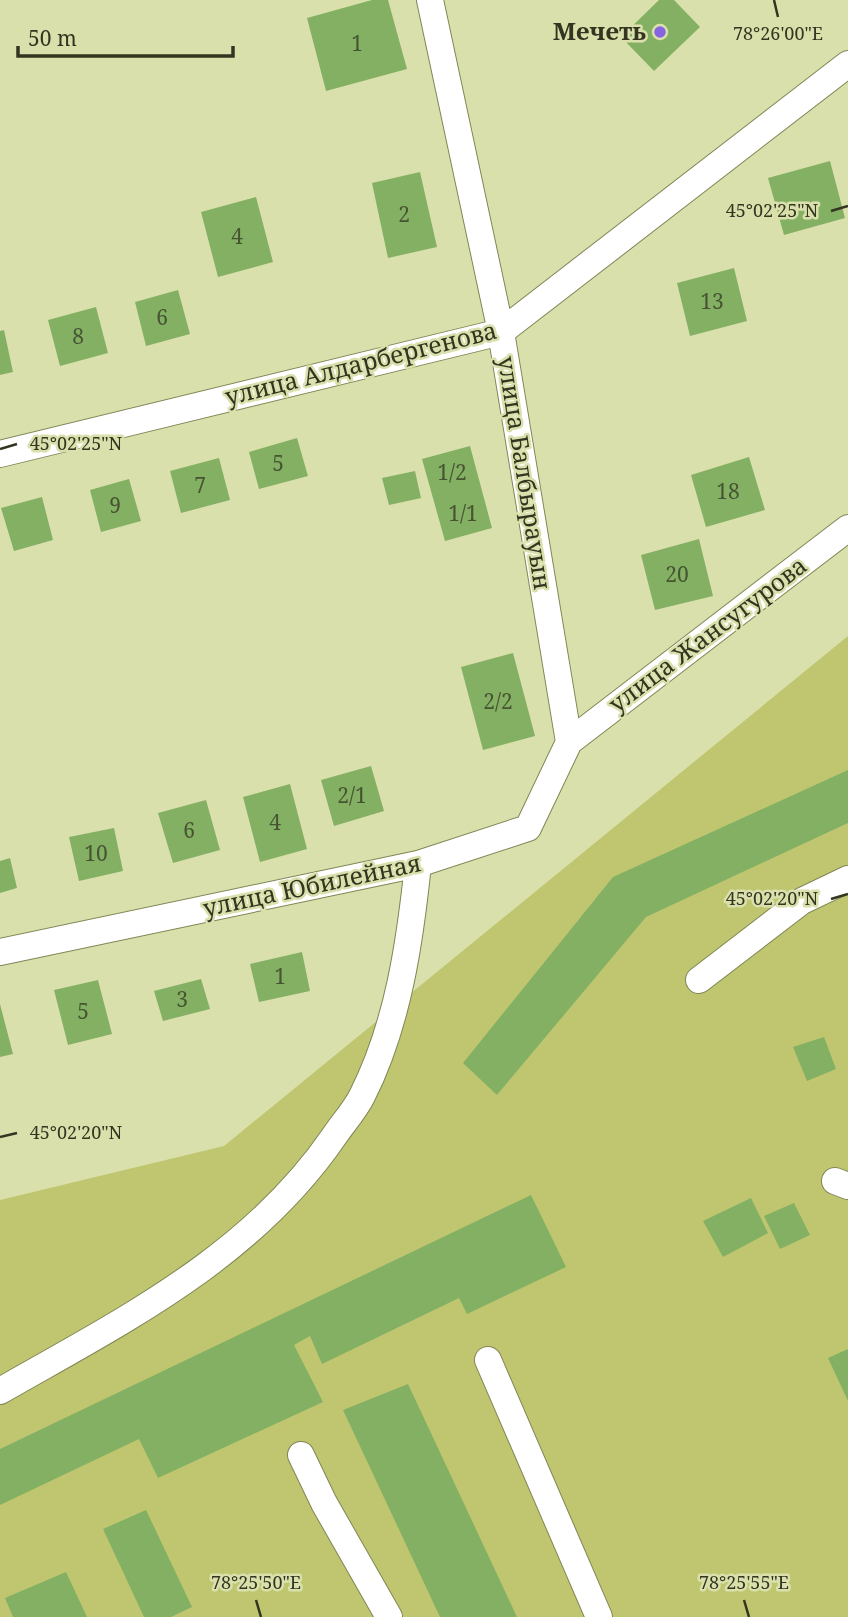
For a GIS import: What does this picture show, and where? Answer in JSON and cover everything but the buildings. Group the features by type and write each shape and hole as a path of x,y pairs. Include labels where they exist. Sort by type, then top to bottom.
{"street":[{"name":"улица Балбырауын","path":"430,0 500,331 569,742"},
{"name":"улица Алдарбергенова","path":"0,454 500,331 848,64"},
{"name":"улица Жансугурова","path":"569,742 848,528"},
{"name":"улица Юбилейная","path":"0,952 418,864 528,828 569,742"},
{"path":"0,1391 175,1290 265,1220 318,1160 362,1096 393,1015 410,948 418,864"},
{"path":"699,980 802,901 848,879"},
{"path":"488,1360 599,1617"},
{"path":"301,1455 324,1503 389,1617"}],"green space":[{"path":"848,636 848,1617 0,1617 0,1200 224,1146"}],"place":[{"name":"Мечеть","path":"660,32"}]}
